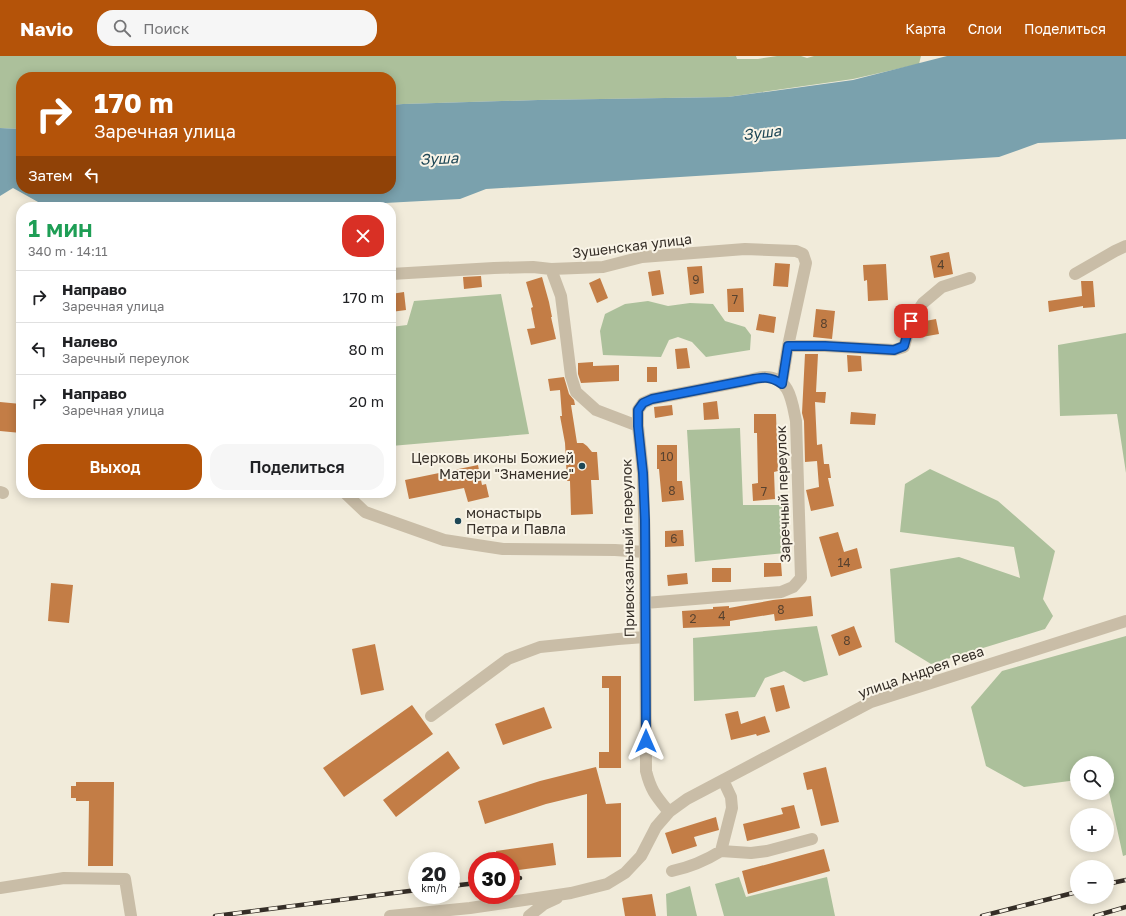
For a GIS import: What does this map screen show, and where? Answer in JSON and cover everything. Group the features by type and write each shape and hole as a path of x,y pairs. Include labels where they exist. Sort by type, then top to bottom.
{"street":[{"path":"1076,274 1126,246"},
{"name":"Зушенская улица","path":"396,274 487,268 533,267 551,269 603,267 642,257 745,249 796,251 803,254 806,263 788,346"},
{"path":"551,269 561,296 571,376 576,392 596,410 638,426"},
{"path":"782,384 788,346 825,346 894,350 904,346 911,321 923,303 942,287 970,278"},
{"name":"Привокзальный переулок","path":"669,812 655,795 649,783 646,771 645,552 643,473 638,426 638,410 643,403 652,399 765,377 774,379 782,384"},
{"name":"Заречный переулок","path":"646,603 781,592 793,587 801,578 796,421 792,397 782,384"},
{"path":"350,498 365,512 444,540 503,549 615,550 645,552"},
{"name":"улица Андрея Рева","path":"571,893 607,884 625,873 641,856 656,827 669,812 687,799 871,702 1126,621"},
{"path":"431,716 508,659 540,647 646,637"},
{"path":"721,852 732,808 731,797 723,780"},
{"path":"672,871 686,868 721,852 751,853 767,851 812,839"},
{"path":"0,888 64,878 125,879 131,916"},
{"path":"390,916 471,912 571,893"},
{"path":"529,916 544,904 571,893"}],"green space":[{"path":"0,56 736,56 737,59 758,59 777,56 801,56 807,58 814,56 921,56 919,64 853,79 728,97 538,100 396,105 396,72 16,72 16,129 0,128"},
{"path":"501,294 529,434 396,446 396,326 407,325 414,301"},
{"path":"648,301 668,306 690,303 713,304 725,321 745,327 751,335 750,350 706,357 692,342 678,337 669,340 661,357 603,355 600,331 605,314 625,304"},
{"path":"1126,333 1126,473 1117,414 1060,416 1058,345"},
{"path":"740,428 743,505 782,505 785,553 695,562 687,430"},
{"path":"930,469 998,501 1055,551 1043,599 1053,616 1045,629 931,664 895,642 890,569 959,557 1020,578 1014,547 900,532 905,484"},
{"path":"817,626 828,675 804,682 784,671 765,678 755,697 694,701 693,638"},
{"path":"1126,636 1126,855 1123,856 1114,815 1114,808 1112,808 1111,800 1114,800 1114,756 1070,756 1070,781 1024,787 986,766 971,707 1002,671"},
{"path":"739,877 746,897 827,877 835,916 724,916 715,884"},
{"path":"690,886 697,916 667,916 666,894"}],"water":[{"name":"Зуша","path":"947,56 1126,56 1126,139 1038,143 999,157 486,189 460,199 396,202 38,202 24,194 396,194 396,105 538,100 728,97 853,80"},
{"path":"0,128 16,129 16,190 13,188 0,196"}],"building":[{"path":"949,252 953,274 934,278 930,256"},
{"path":"775,263 790,264 788,287 773,286"},
{"path":"886,264 888,300 868,301 867,280 864,281 863,265"},
{"path":"702,266 704,293 690,295 687,267"},
{"path":"660,270 664,294 652,296 648,272"},
{"path":"481,276 482,287 464,289 463,277"},
{"path":"542,277 549,302 556,339 531,345 527,329 535,328 531,308 533,307 526,282"},
{"path":"600,278 608,298 597,303 589,283"},
{"path":"1081,281 1093,281 1095,307 1083,308 1083,306 1049,312 1048,301 1082,296"},
{"path":"743,288 744,312 728,312 727,289"},
{"path":"404,292 406,310 396,311 396,293"},
{"path":"816,309 835,311 832,339 813,337"},
{"path":"759,314 776,317 774,333 756,330"},
{"path":"936,319 939,334 922,337 920,322"},
{"path":"687,348 690,368 677,369 675,349"},
{"path":"805,354 818,354 816,392 826,392 825,403 815,402 817,445 822,444 824,464 829,464 831,478 828,478 834,506 811,511 806,490 819,487 817,461 805,462 804,421 802,413"},
{"path":"847,355 861,356 862,371 848,372"},
{"path":"593,362 593,366 619,365 619,381 581,383 578,374 578,363"},
{"path":"647,367 657,367 657,382 647,382"},
{"name":"Церковь иконы Божией Матери \"Знамение\"","path":"564,377 569,394 574,400 575,405 571,405 577,443 583,443 592,452 597,452 599,480 591,480 593,514 571,515 570,481 567,481 565,443 560,416 562,416 560,390 550,391 548,379"},
{"path":"717,401 719,419 704,420 703,403"},
{"path":"0,402 16,404 16,433 0,431"},
{"path":"672,405 673,415 655,418 654,407"},
{"path":"851,412 876,414 875,425 850,424"},
{"path":"754,414 776,414 778,471 774,472 775,499 753,501 752,484 758,483 757,433 754,433"},
{"path":"657,445 677,445 677,481 682,481 684,500 662,502 659,469 657,469"},
{"path":"478,465 482,485 486,484 489,497 468,502 464,488 409,499 405,480"},
{"path":"683,530 684,546 665,547 665,531"},
{"path":"838,532 844,552 857,548 862,568 831,577 819,537"},
{"path":"764,563 781,563 782,576 764,577"},
{"path":"712,568 731,568 731,582 712,582"},
{"path":"687,573 688,584 668,586 667,575"},
{"path":"51,583 73,585 69,623 48,621"},
{"path":"811,596 813,616 775,621 774,614 730,621 730,626 683,628 682,611 713,609 713,607 729,606 729,608 773,600"},
{"path":"854,626 862,647 839,656 831,635"},
{"path":"375,644 384,690 361,695 352,649"},
{"path":"602,676 621,676 621,768 599,768 599,752 609,752 609,688 602,688"},
{"path":"784,685 790,708 776,712 770,688"},
{"path":"412,705 433,734 344,797 323,768"},
{"path":"544,707 552,728 503,745 495,724"},
{"path":"738,711 741,724 765,716 770,732 757,736 756,734 731,740 725,714"},
{"path":"448,751 460,768 396,817 383,800"},
{"path":"596,767 606,804 621,803 621,857 587,858 587,794 546,804 485,824 478,801 540,781"},
{"path":"826,767 839,822 821,826 812,789 807,790 803,773"},
{"path":"76,782 114,782 113,866 88,866 89,801 76,801 76,798 71,798 71,786 76,786"},
{"path":"794,805 800,828 747,841 743,824 783,814 781,808"},
{"path":"716,817 719,830 694,837 697,846 672,854 665,833"},
{"path":"553,843 556,865 520,870 520,852 496,851"},
{"path":"824,849 830,871 748,894 742,871"},
{"path":"652,894 656,916 625,916 622,898"}],"railway":[{"path":"1114,883 1126,880"},
{"path":"460,885 468,884"},
{"path":"215,916 408,891"},
{"path":"982,916 1070,894"},
{"path":"1095,916 1126,907"}],"place":[{"name":"Церковь иконы Божией Матери \"Знамение\"","path":"582,466"},
{"name":"монастырь Петра и Павла","path":"458,521"}],"route":[{"path":"646,741 645,520 638,410 643,403 652,399 765,377 774,379 782,384 788,346 825,346 894,350 904,346 911,321"}]}
